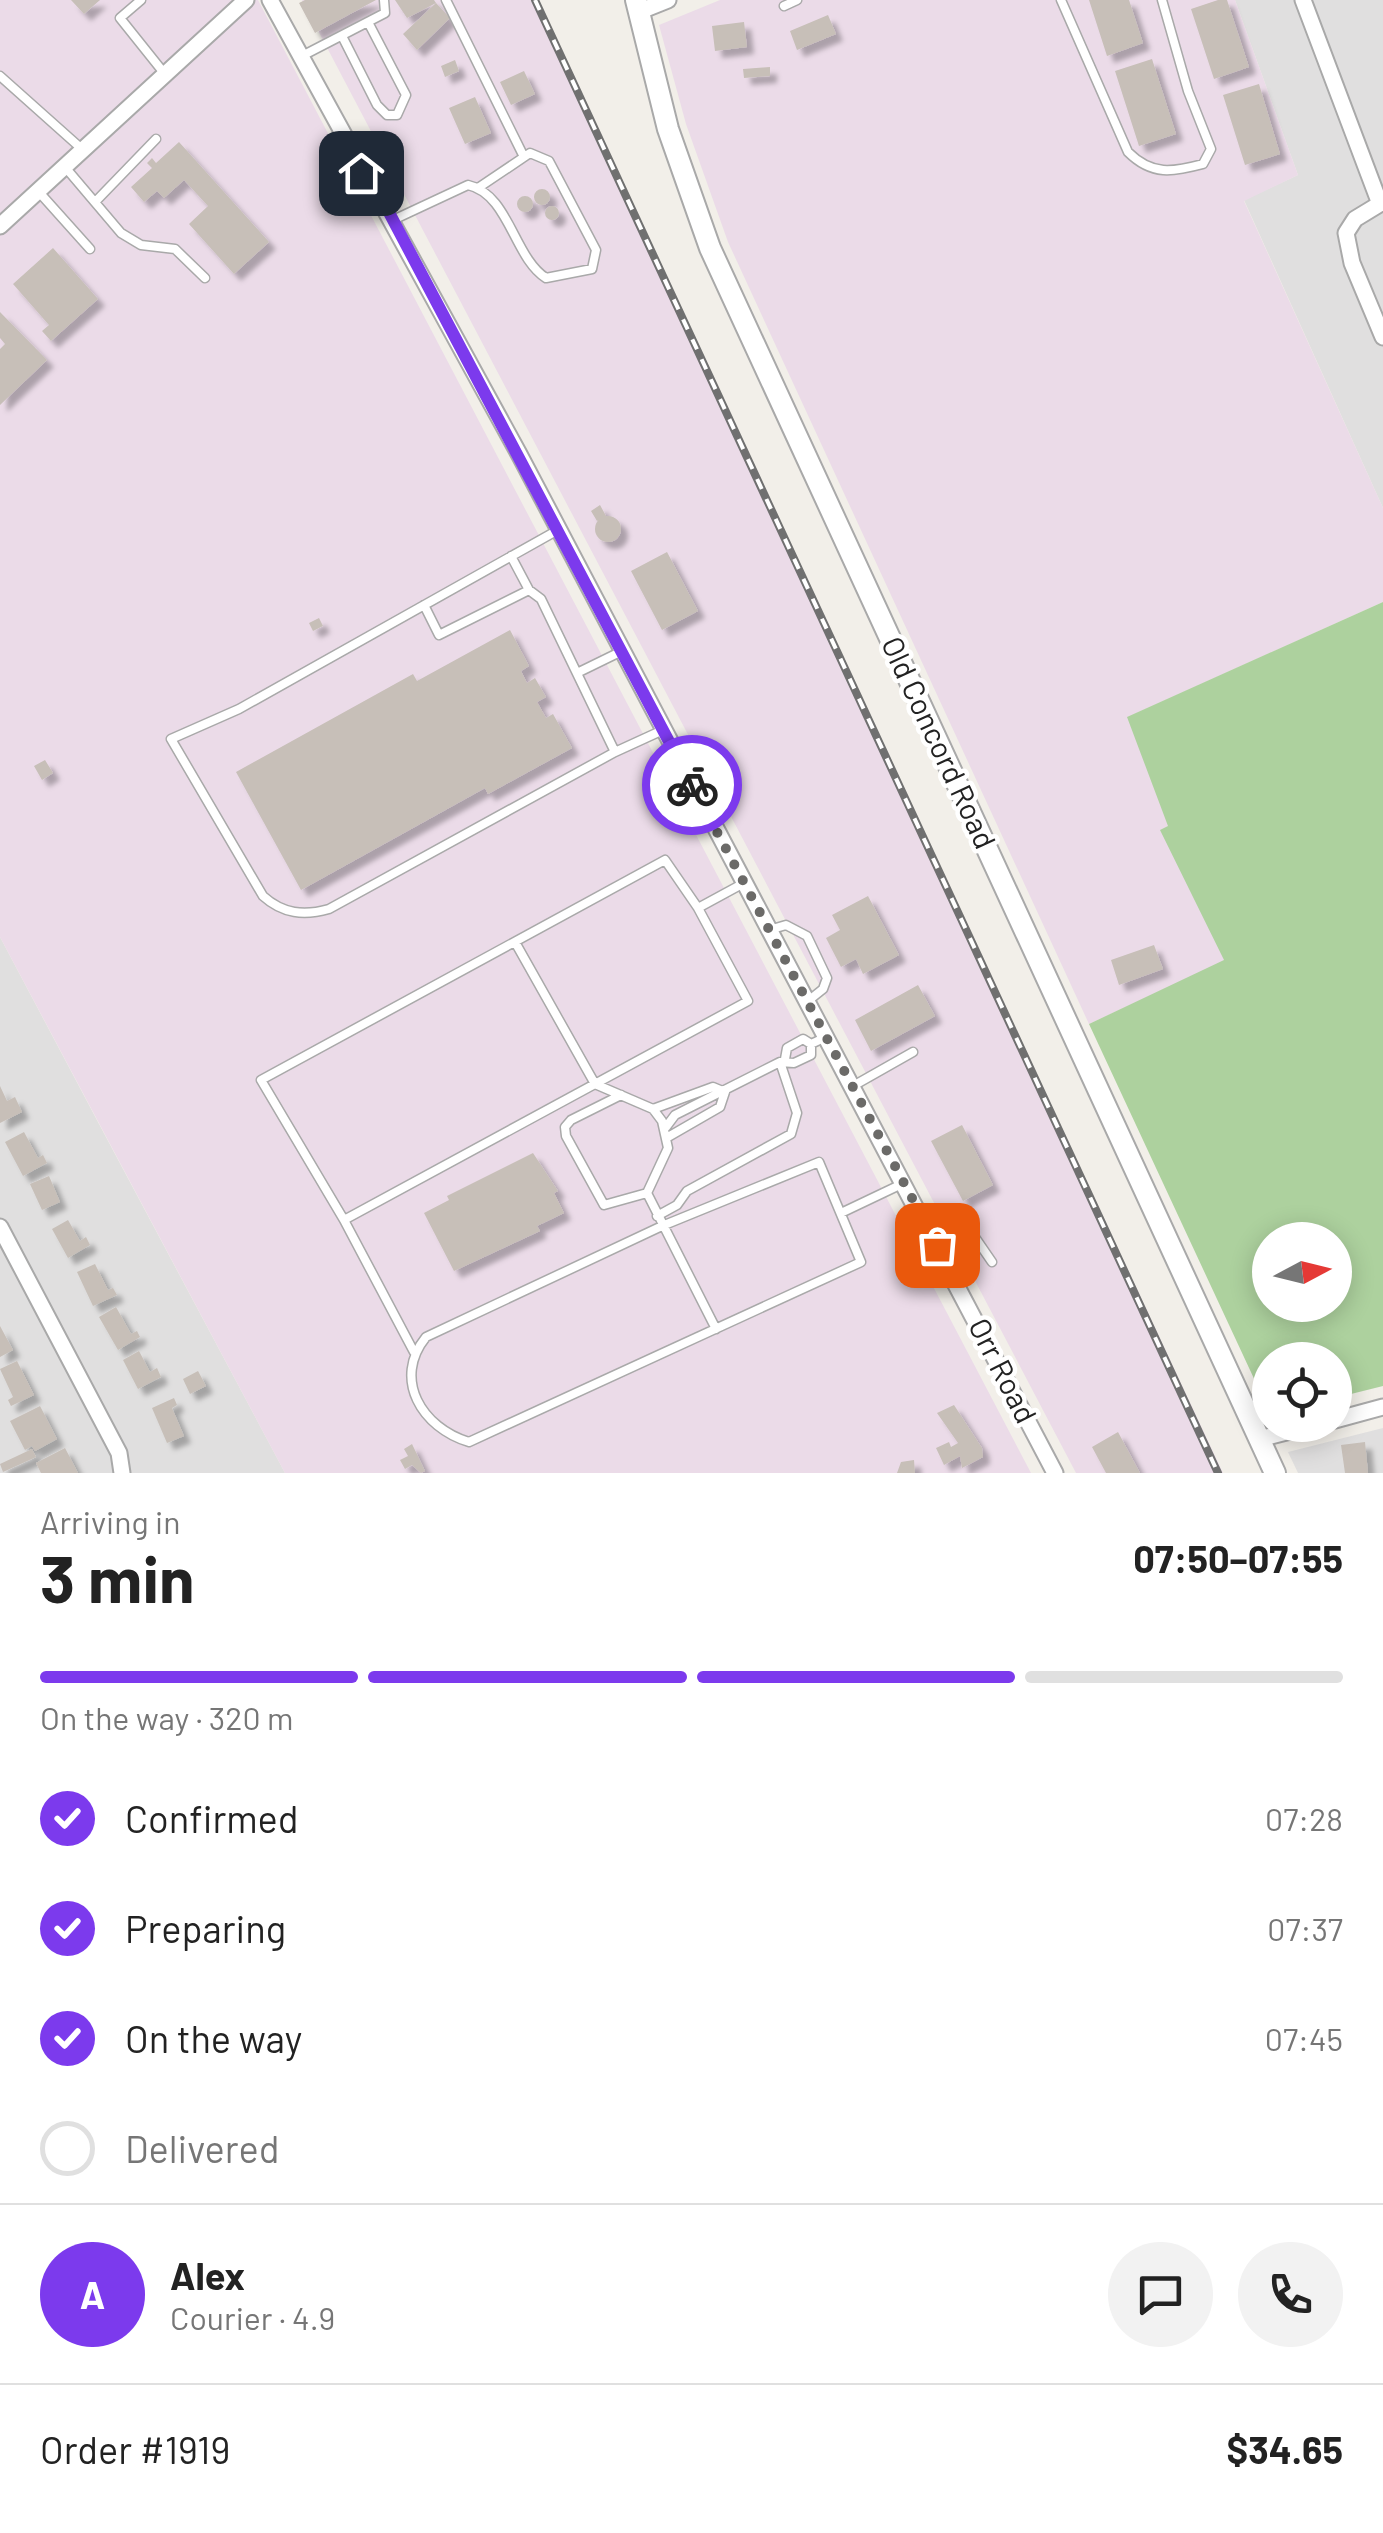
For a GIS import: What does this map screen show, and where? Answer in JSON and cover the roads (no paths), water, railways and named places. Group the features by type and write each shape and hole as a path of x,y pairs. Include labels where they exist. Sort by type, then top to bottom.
{"street":[{"path":"0,226 246,0"},
{"name":"Orr Road","path":"270,0 361,173 393,220 854,1086 1055,1473"},
{"path":"637,6 668,0"},
{"path":"1303,0 1382,203 1355,219 1346,234 1352,263 1383,337"},
{"name":"Old Concord Road","path":"637,6 668,129 710,248 1252,1424"},
{"path":"0,1227 118,1453 122,1473"},
{"path":"1352,1416 1383,1408"},
{"name":"Old Concord Road","path":"1260,1442 1275,1473"}],"lane":[{"path":"141,0 120,18 164,74"},
{"path":"300,57 385,13 384,0"},
{"path":"446,0 524,158"},
{"path":"784,6 797,0"},
{"path":"1061,0 1128,152 1138,162 1166,172 1203,164 1211,149 1188,91 1162,0"},
{"path":"342,36 377,105 387,115 397,115 406,95 368,22"},
{"path":"0,76 83,150"},
{"path":"97,200 156,139"},
{"path":"393,220 468,186 478,188 507,220 536,272 546,278 592,269 596,250 592,240 549,162 530,153 478,188"},
{"path":"64,167 97,200 121,232 141,245 175,249 204,278"},
{"path":"38,191 90,249"},
{"path":"558,530 239,710 171,738 262,896 275,907 312,914 663,730"},
{"path":"511,556 529,590 541,599 615,752"},
{"path":"424,605 439,635 529,590"},
{"path":"576,673 622,651"},
{"path":"344,1220 748,1001 698,908 666,860 260,1080 344,1220 414,1352 411,1387 446,1435 469,1442 862,1262 819,1162 662,1226 426,1337 414,1352"},
{"path":"698,908 744,883"},
{"path":"769,930 786,926 807,936 827,978 823,989 808,1001"},
{"path":"515,942 595,1084 653,1109 667,1132 668,1148 647,1193 716,1329"},
{"path":"667,1132 675,1115 783,1061 794,1063 812,1055 811,1044 827,1036"},
{"path":"854,1086 914,1052"},
{"path":"657,1216 677,1205 687,1192 791,1134 797,1114 783,1061"},
{"path":"653,1109 713,1087 725,1092"},
{"path":"667,1132 720,1107 725,1092"},
{"path":"621,1095 572,1120 565,1126 566,1136 604,1205 647,1193"},
{"path":"840,1213 904,1183"},
{"path":"937,1245 970,1230 992,1262"}],"railway":[{"path":"535,0 1218,1473"}]}
